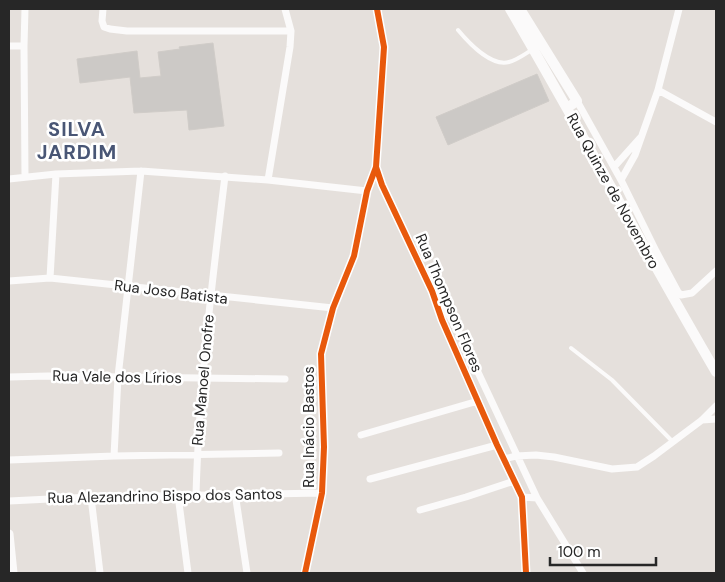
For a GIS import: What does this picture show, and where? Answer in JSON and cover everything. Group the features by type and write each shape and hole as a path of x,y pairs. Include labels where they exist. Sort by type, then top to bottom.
{"main road":[{"name":"Rua Quinze de Novembro","path":"510,9 534,49 577,101"},
{"name":"Rua Quinze de Novembro","path":"520,9 551,68 567,108 716,372"},
{"path":"567,108 577,101"}],"street":[{"path":"25,9 25,177"},
{"path":"103,9 102,21 104,27 127,31 291,31"},
{"path":"268,180 290,46 291,31 285,9"},
{"name":"Rua Thompson Flores","path":"377,9 384,47 376,167 382,185 432,291 442,320 497,445 522,497 526,573"},
{"path":"621,180 632,163 658,90 679,9"},
{"path":"9,46 24,46"},
{"path":"658,90 716,122"},
{"path":"577,101 621,180 678,292 684,296 692,293 716,271"},
{"path":"614,167 640,138"},
{"name":"Rua Inácio Bastos","path":"304,573 322,493 324,447 321,354 333,308 354,256 367,191 376,167"},
{"path":"9,179 56,174 141,170 225,176 367,191"},
{"path":"114,456 118,377 141,170"},
{"path":"50,278 56,174"},
{"name":"Rua Manoel Onofre","path":"196,495 197,454 210,296 225,176"},
{"name":"Rua Joso Batista","path":"9,280 50,278 333,308"},
{"name":"Rua Thompson Flores","path":"432,291 453,321 536,498 584,573"},
{"name":"Rua Vale dos Lírios","path":"9,377 285,379"},
{"path":"361,434 477,398 487,391"},
{"path":"504,459 516,456 543,456 603,468 621,470 637,467 702,420 716,406"},
{"path":"702,420 716,419"},
{"path":"370,479 497,445"},
{"path":"9,460 279,453"},
{"path":"420,510 466,498 514,481"},
{"path":"235,493 247,573"},
{"name":"Rua Alezandrino Bispo dos Santos","path":"9,501 235,493 322,493"},
{"path":"178,495 188,573"},
{"path":"91,497 100,573"},
{"path":"522,497 536,498"},
{"path":"9,534 13,573"}],"lane":[{"path":"458,30 477,49 498,62 508,63 534,49"},
{"path":"571,348 612,380 673,442"}],"building":[{"path":"213,43 224,126 189,130 187,110 134,113 130,77 80,83 77,59 137,51 140,78 161,76 158,52 180,49 179,47"},
{"path":"537,74 549,101 448,145 436,117"}],"cycle path":[{"path":"377,9 384,47 376,167 382,185 432,291 442,320 497,445 522,497 526,573"},
{"path":"305,573 322,493 324,447 321,354 333,308 354,256 367,191 376,167"}],"district":[{"name":"SILVA JARDIM","path":"77,140"}]}
